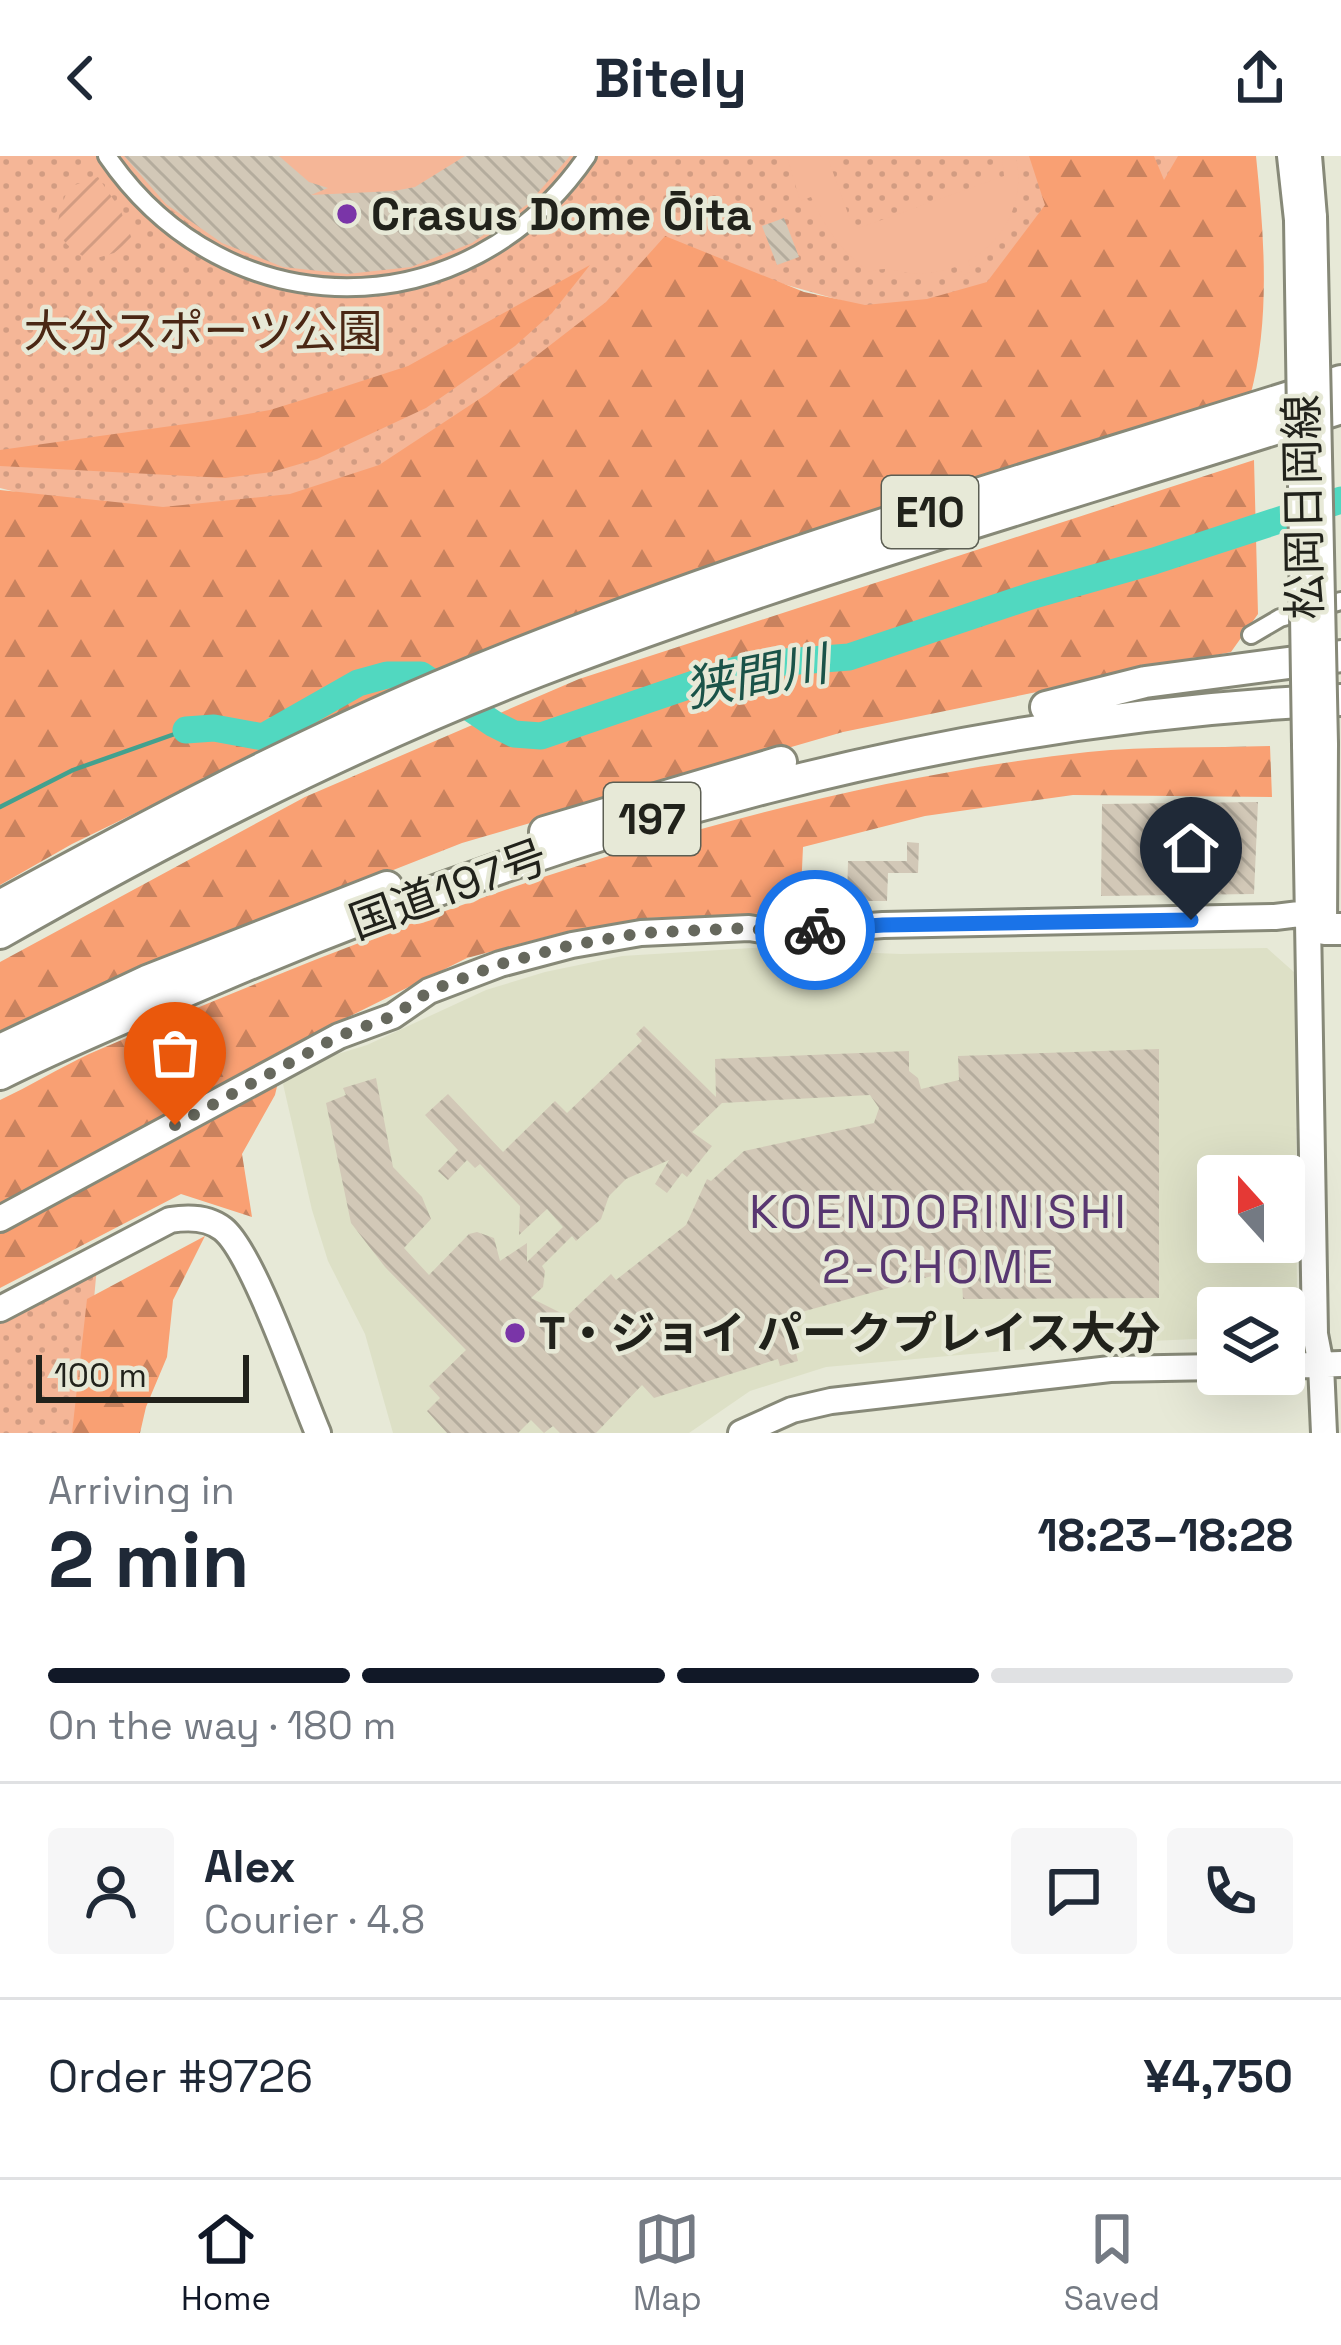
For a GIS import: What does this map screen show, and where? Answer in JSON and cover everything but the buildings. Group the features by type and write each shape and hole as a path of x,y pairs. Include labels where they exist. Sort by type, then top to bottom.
{"highway":[{"name":"E10","path":"0,906 231,797 371,742 530,663 794,555 1341,377"},
{"name":"E10","path":"530,663 1341,408"},
{"path":"1046,707 1246,649 1341,656"},
{"name":"国道197号","path":"0,1050 298,919 592,816 724,776 858,742 1046,707 1232,686 1341,680"},
{"name":"国道197号","path":"0,1074 302,941 436,890 643,822 852,765 1102,720 1232,705 1341,700"},
{"path":"852,765 1165,726 1279,721 1324,737"},
{"name":"E10","path":"0,933 231,797"}],"street":[{"path":"107,156 162,217 211,251 280,279 352,288 424,278 493,248 557,195 586,156"},
{"name":"松岡日岡線","path":"1290,156 1306,218"},
{"name":"松岡日岡線","path":"1309,156 1306,218 1324,737 1327,1334 1331,1365 1324,1433"},
{"path":"1246,649 1280,617 1341,602"},
{"path":"0,1219 265,1077 353,1040 393,1016 516,973 598,952 780,933 1066,936 1324,921"},
{"path":"0,1309 170,1220 193,1218 214,1224 232,1238 250,1270 317,1433"},
{"path":"741,1433 792,1410 856,1397 1074,1372 1197,1367"}],"shaded area":[{"path":"752,948 901,954 1267,948 1295,973 1296,1155 1197,1155 1197,1263 1297,1263 1297,1287 1197,1287 1197,1339 826,1367 750,1391 689,1433 393,1433 365,1334 328,1261 283,1084 302,1065 367,1045 486,990 622,956"}],"green space":[{"name":"大分スポーツ公園","path":"0,156 1228,156 1014,276 889,314 674,253 429,454 274,506 79,508 0,488"},
{"name":"Crasus Dome Ōita","path":"120,156 574,156 527,211 472,249 412,271 349,278 286,269 225,246 169,208"},
{"path":"787,156 827,156 850,219 859,228 1004,176 1002,156 1016,156 1018,188 1003,230 968,261 972,271 963,275 958,266 921,274 869,272 835,239 811,197 800,201"},
{"path":"1029,156 1154,156 1164,180 1178,156 1256,156 1263,307 1250,397 457,665 359,704 72,844 0,885 0,490 163,507 290,494 379,465 487,394 606,302 665,236 804,292 865,305 927,299 987,282 1045,205"},
{"path":"98,177 120,209 132,239 114,253 90,260 62,238 58,221 69,187"},
{"path":"590,265 552,313 515,346 426,408 317,459 272,472 225,478 0,466 0,450 270,410 408,366"},
{"path":"1254,460 1258,614 1231,652 843,732 462,843 118,978 0,1035 0,962 305,797 579,679"},
{"path":"1270,746 1272,797 1073,795 925,816 803,847 800,912 647,918 561,933 467,958 286,1048 275,1095 242,1154 252,1217 181,1194 0,1288 0,1100 89,1054 208,1003 453,908 578,866 832,796 960,770 1088,752"},
{"path":"205,1236 173,1300 167,1357 140,1433 72,1433 87,1299"},
{"path":"97,1266 82,1433 0,1433 0,1318"}],"waterway":[{"name":"狭間川","path":"186,730 214,728 263,737 358,683 387,675 421,675 494,724 514,734 541,736 732,671 760,664 849,657 1341,500"},
{"path":"0,807 73,770 186,730"}],"way so far":[{"path":"175,1125 339,1036 393,1016 430,991 500,964 641,933 815,930"}],"place":[{"name":"Crasus Dome Ōita","path":"347,214"},
{"name":"T・ジョイ パークプレイス大分","path":"515,1333"}],"district":[{"name":"KOENDORINISHI 2-CHOME","path":"939,1238"}],"route":[{"path":"815,930 1191,920"}]}
